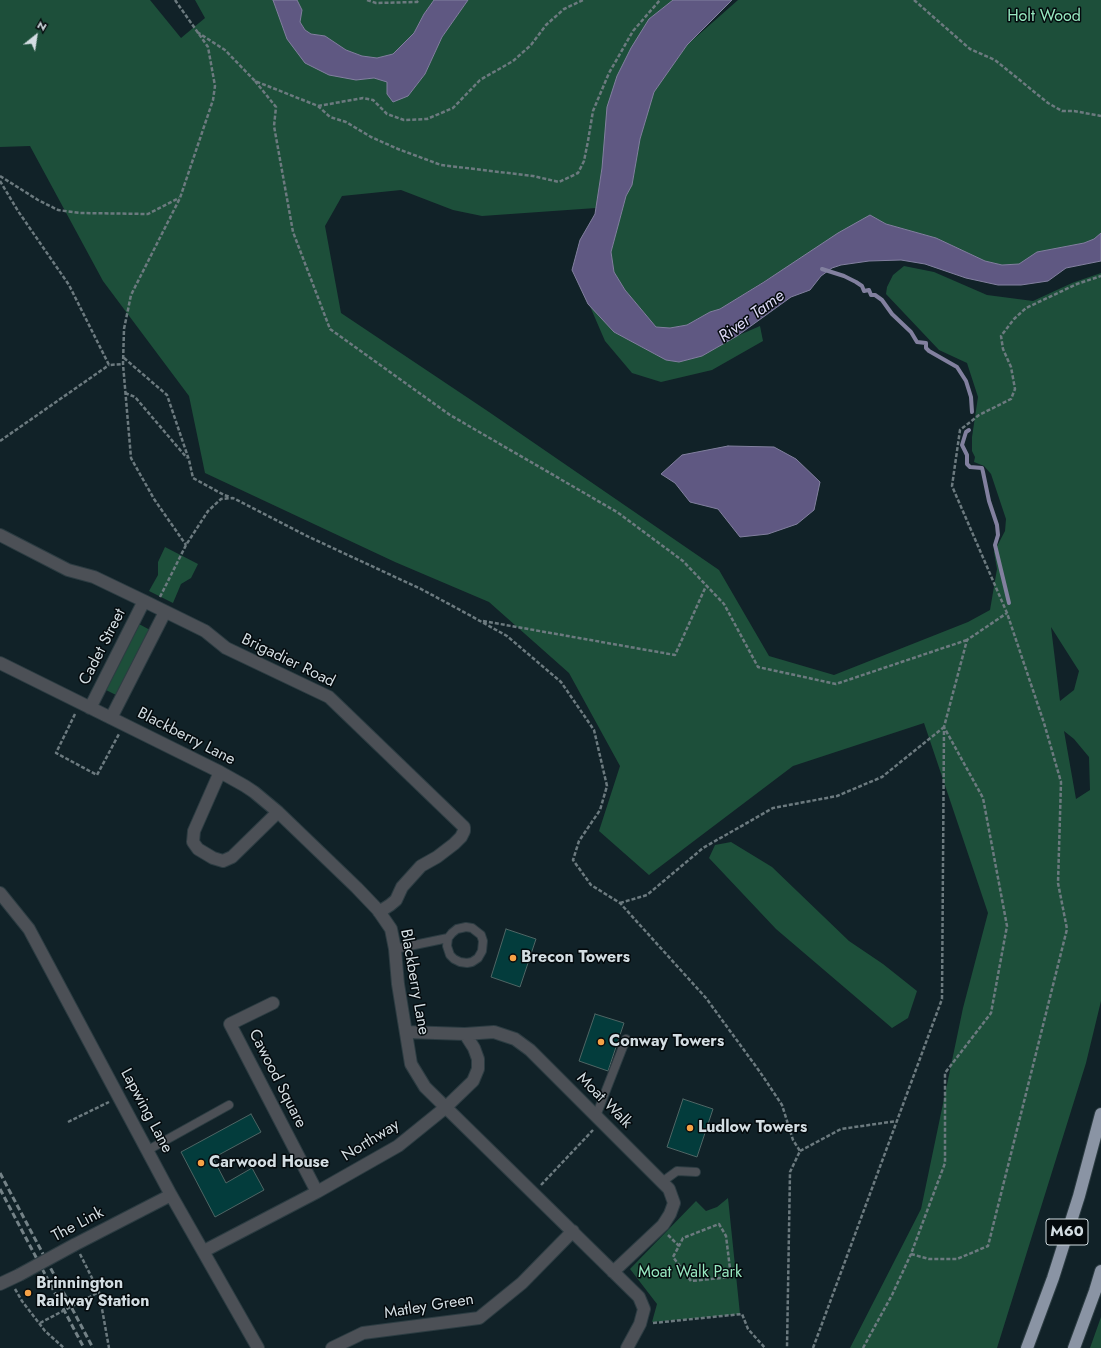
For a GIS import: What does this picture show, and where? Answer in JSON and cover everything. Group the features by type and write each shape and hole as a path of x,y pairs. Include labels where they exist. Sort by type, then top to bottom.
{"highway":[{"name":"M60","path":"1027,1348 1055,1270 1079,1196 1101,1114"},
{"path":"1074,1348 1101,1271"}],"street":[{"name":"Brigadier Road","path":"0,535 68,570 94,577 155,606 205,631 226,648 330,697 464,827 461,837 437,857 421,866 402,887 396,900 380,912"},
{"name":"Cadet Street","path":"85,705 155,606"},
{"path":"112,718 155,606"},
{"name":"Blackberry Lane","path":"0,663 220,772 254,792 278,812 380,912 391,930 395,949 398,984 411,1064 425,1088 639,1297 644,1309 640,1324 627,1348"},
{"path":"220,772 194,831 193,842 198,849 218,860 223,861 232,857 278,812"},
{"name":"Lapwing Lane","path":"0,893 29,929 120,1096 171,1195 204,1250 258,1348"},
{"name":"Cawood Square","path":"273,1002 230,1024 317,1192"},
{"name":"Moat Walk","path":"406,1032 465,1034 494,1032 515,1040 530,1050 669,1189 674,1203 670,1214 660,1228 613,1272"},
{"name":"Northway","path":"204,1250 317,1192 398,1146 445,1108 473,1081 478,1069 478,1059 474,1048 465,1034"},
{"name":"The Link","path":"10,1280 171,1195"},
{"name":"Matley Green","path":"332,1348 364,1333 479,1318 522,1283 573,1231"}],"lane":[{"path":"395,949 448,938 457,929 463,927 472,928 481,936 483,941 482,951 478,958 472,962 460,962 450,955 447,946 448,938"},
{"path":"599,1119 626,1039"},
{"path":"148,1150 229,1104"},
{"path":"662,1182 676,1171 696,1172"}],"path":[{"path":"175,0 208,47 215,86 213,100 180,198 131,295 124,329 123,364 131,458 154,499 186,545"},
{"path":"367,0 376,3 417,2 419,0"},
{"path":"318,106 363,98 373,100 387,114 404,120 427,120 453,108 480,80 513,61 531,45 546,25 564,9 583,0"},
{"path":"255,81 318,106 330,117 346,122 371,137 441,165 533,176 560,182 578,173 584,160 587,148 593,111 609,73 633,31 660,0"},
{"path":"914,0 970,49 995,60 1048,103 1062,111 1074,111 1101,116"},
{"path":"197,32 225,50 255,81 276,107 274,126 293,232 330,330 450,415 617,512 683,561 724,604 758,667 836,684 967,640 1007,613"},
{"path":"0,176 38,200 58,210 80,213 148,214 180,198"},
{"path":"0,182 68,285 109,365"},
{"path":"911,1254 929,1259 957,1259 988,1246 1067,929 1058,883 1061,782 1044,723 1007,613 952,486 960,430 980,415 1011,399 1015,389 1010,367 1003,349 1001,336 1014,319 1026,308 1077,284 1101,276"},
{"path":"124,358 168,395 189,460 193,478 230,497"},
{"path":"0,441 109,365 123,364"},
{"path":"125,393 135,397 189,460"},
{"path":"155,606 186,545 208,511 221,499 233,498 309,537 421,589 507,636 561,682 594,730 606,786 600,810 579,841 573,860 591,885 620,903 706,998 782,1105 793,1140 800,1151"},
{"path":"480,620 675,655 706,586"},
{"path":"813,1348 942,999 944,728 967,640"},
{"path":"85,705 56,753 97,775 124,724"},
{"path":"620,903 647,895 703,848 773,808 837,796 882,777 944,728"},
{"path":"863,1348 892,1295 911,1254 945,1163 945,1073 991,1013 1007,926 983,798 944,728"},
{"path":"68,1122 120,1096"},
{"path":"534,1193 599,1119"},
{"path":"787,1348 790,1172 800,1151 841,1129 897,1121"},
{"path":"719,1224 726,1236 731,1277 691,1281 673,1257 678,1246 683,1238 719,1224"},
{"path":"660,1228 678,1246"},
{"path":"74,1245 99,1292 109,1348"},
{"path":"10,1280 22,1301 45,1331 64,1348"},
{"path":"40,1323 99,1292"},
{"path":"640,1324 742,1314 748,1329 764,1348"}],"green space":[{"path":"0,0 150,0 181,38 205,18 195,0 273,0 287,39 356,80 374,78 388,82 387,94 408,96 425,74 442,37 468,0 673,0 649,19 602,168 596,208 482,216 453,210 401,190 342,196 325,226 341,313 489,412 719,570 769,656 834,675 968,622 990,610 997,569 994,552 1005,531 1006,519 991,474 984,466 974,462 975,457 972,451 972,437 978,397 967,363 939,350 886,294 887,287 893,275 904,266 934,272 987,295 1033,301 1072,283 1101,273 1101,1001 1086,1063 997,1348 850,1348 921,1209 963,1008 988,913 924,723 793,766 649,875 599,831 620,766 569,673 489,602 395,562 205,473 189,396 103,281 30,146 0,147","holes":["1051,627 1079,671 1074,690 1060,701","1064,731 1074,739 1089,757 1090,790 1076,799"]},
{"path":"297,0 434,0 424,14 414,33 393,54 377,58 362,56 346,50 325,36 311,34 305,30 300,22 302,10"},
{"name":"Holt Wood","path":"738,0 1101,0 1101,233 1094,239 1084,243 1037,252 1019,264 1002,265 985,261 936,238 886,224 870,215 720,309 710,312 687,325 670,328 656,327 625,290 614,272 611,252 626,196 632,185 640,139 654,92 687,45"},
{"path":"589,304 614,332 666,360 679,362 702,356 737,336 760,326 763,341 712,370 661,382 632,373 605,341"},
{"path":"165,547 198,564 191,578 181,584 173,603 149,591 158,575 158,562"},
{"path":"139,624 150,630 118,696 106,690"},
{"path":"731,842 772,867 849,941 883,964 917,991 908,1018 892,1028 776,929 709,858 715,845"},
{"name":"Moat Walk Park","path":"728,1198 740,1314 652,1322 657,1304 630,1269 696,1201 706,1211 717,1207"},
{"path":"1101,1317 1101,1348 1090,1348"}],"water":[{"path":"273,0 297,0 302,10 300,22 305,30 311,34 325,36 346,50 362,56 377,58 393,54 414,33 424,14 434,0 468,0 442,37 425,74 408,96 393,102 387,94 387,82 374,78 356,80 329,75 305,63 287,39"},
{"name":"River Tame","path":"673,0 732,0 687,45 654,92 640,139 632,185 626,196 611,252 614,272 625,290 656,327 670,328 687,325 710,312 720,309 838,233 870,215 886,224 936,238 985,261 1002,265 1019,264 1037,252 1084,243 1094,239 1101,233 1101,261 1066,268 1048,281 1021,285 998,285 966,278 925,264 901,260 869,261 841,265 832,268 821,276 810,290 791,297 737,336 702,356 679,362 666,360 614,332 588,304 572,270 580,240 595,214 602,168 607,107 617,76 631,48 649,19"},
{"path":"728,446 774,447 796,459 820,482 814,510 797,524 768,534 740,537 718,509 690,502 675,483 661,474 682,455"}],"building":[{"name":"Brecon Towers","path":"506,929 536,939 520,987 491,977"},
{"name":"Conway Towers","path":"595,1014 624,1023 608,1071 579,1061"},
{"name":"Ludlow Towers","path":"683,1099 713,1109 697,1157 667,1147"},
{"name":"Carwood House","path":"251,1114 261,1132 213,1158 226,1183 252,1168 264,1190 215,1217 181,1152"}],"waterway":[{"path":"822,269 844,276 856,282 862,286 864,291 869,290 871,295 875,295 882,300 892,314 911,332 917,342 926,343 926,348 929,351 957,367 966,381 971,397 972,412"},
{"path":"969,430 966,432 962,445 967,455 967,464 970,467 982,468 989,501 997,525 998,535 995,545 1009,603"}],"railway":[{"path":"0,1173 93,1348"},
{"path":"0,1189 84,1348"}],"place":[{"name":"Brecon Towers","path":"513,958"},
{"name":"Conway Towers","path":"601,1042"},
{"name":"Ludlow Towers","path":"690,1128"},
{"name":"Carwood House","path":"201,1163"},
{"name":"Brinnington Railway Station","path":"28,1293"}]}
